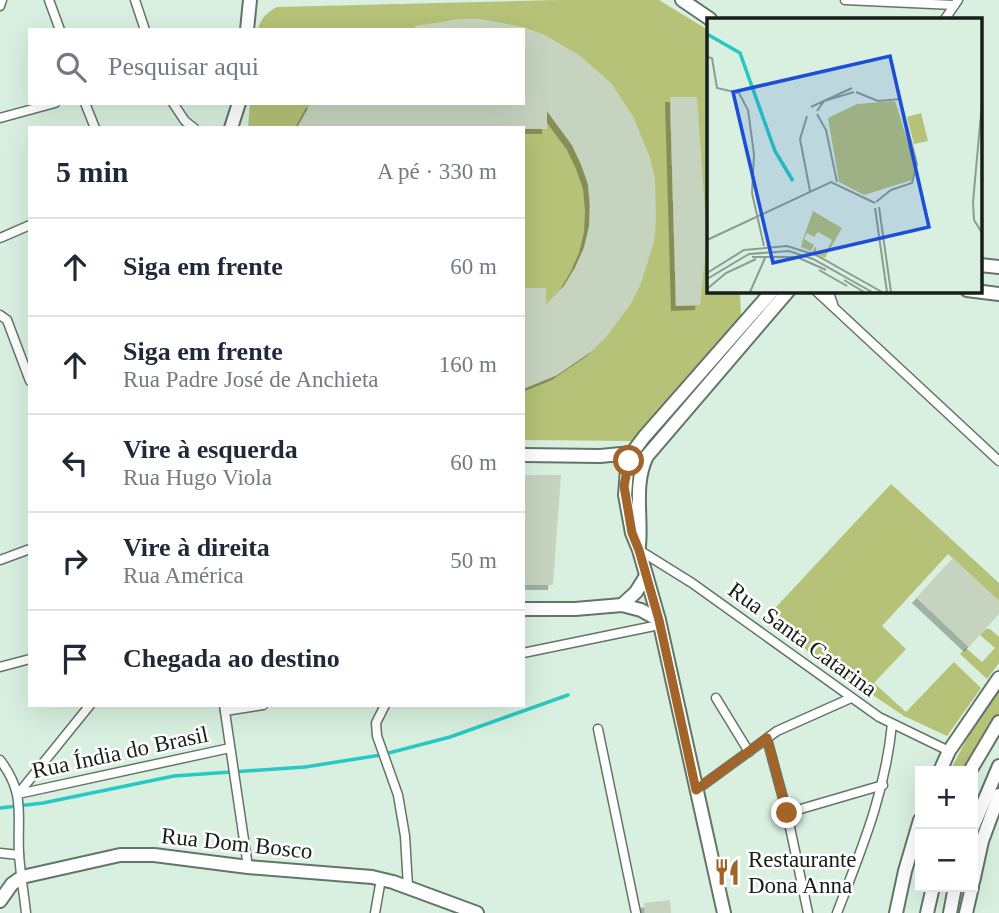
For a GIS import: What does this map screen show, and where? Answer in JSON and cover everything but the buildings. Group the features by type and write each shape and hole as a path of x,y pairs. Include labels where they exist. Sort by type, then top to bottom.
{"street":[{"path":"0,6 2,0"},
{"path":"49,0 59,28"},
{"path":"135,0 144,28"},
{"path":"247,28 250,0"},
{"path":"682,0 709,18"},
{"path":"845,0 956,3"},
{"path":"945,18 956,3"},
{"path":"0,118 48,105"},
{"path":"86,105 94,126"},
{"path":"174,105 191,126"},
{"path":"232,126 238,105"},
{"path":"0,238 28,226"},
{"path":"724,913 659,622 632,533 625,495 625,477 632,453 644,437 771,292"},
{"path":"639,550 638,486 646,456 787,292"},
{"path":"817,292 999,461"},
{"path":"829,292 837,310"},
{"path":"0,316 7,320 28,376"},
{"path":"525,455 600,456 632,453"},
{"path":"0,560 28,550"},
{"name":"Rua Santa Catarina","path":"639,550 718,602 851,698 892,724 949,751"},
{"path":"622,605 636,592 646,576"},
{"path":"525,609 622,605 641,610 659,622"},
{"path":"525,653 659,622"},
{"path":"0,667 28,660"},
{"path":"942,766 949,751 999,678"},
{"path":"716,698 748,752"},
{"path":"696,790 788,725 851,698"},
{"path":"19,794 88,707"},
{"path":"384,707 376,723 377,736 398,795 405,836 408,887"},
{"path":"224,708 248,867"},
{"path":"973,766 999,722"},
{"path":"837,913 874,816 883,785 892,724"},
{"path":"598,729 636,913"},
{"path":"767,738 787,813 808,913"},
{"name":"Rua Índia do Brasil","path":"19,794 230,748"},
{"path":"0,760 19,794 19,855 26,913"},
{"path":"978,815 999,765"},
{"path":"787,813 883,785"},
{"path":"978,858 999,796"},
{"path":"896,913 917,829"},
{"path":"0,853 19,855"},
{"name":"Rua Dom Bosco","path":"22,877 120,855 154,855 248,867 360,875 408,887 477,913"},
{"path":"0,901 12,884 22,877"},
{"path":"374,913 381,879"},
{"path":"927,913 932,892"},
{"path":"950,913 954,892"},
{"path":"966,913 970,892"}],"green space":[{"path":"659,0 707,29 707,292 740,292 741,318 632,441 525,440 525,126 248,126 250,105 525,105 525,28 259,28 264,16 277,7"},
{"path":"891,484 999,583 999,601 948,554 882,626 906,649 874,683 906,712 954,662 981,688 947,736 904,716 763,621"},
{"path":"986,629 999,637 999,663 987,679 960,654 966,648 982,662 995,648 980,635"},
{"path":"999,691 999,715 969,766 953,766 972,729"}],"waterway":[{"path":"0,808 43,803 174,776 305,767 381,755 450,737 568,695"}],"place":[{"name":"Restaurante Dona Anna","path":"727,872"}],"route":[{"path":"629,461 624,486 632,533 659,620 696,790 767,738 787,813"}]}
